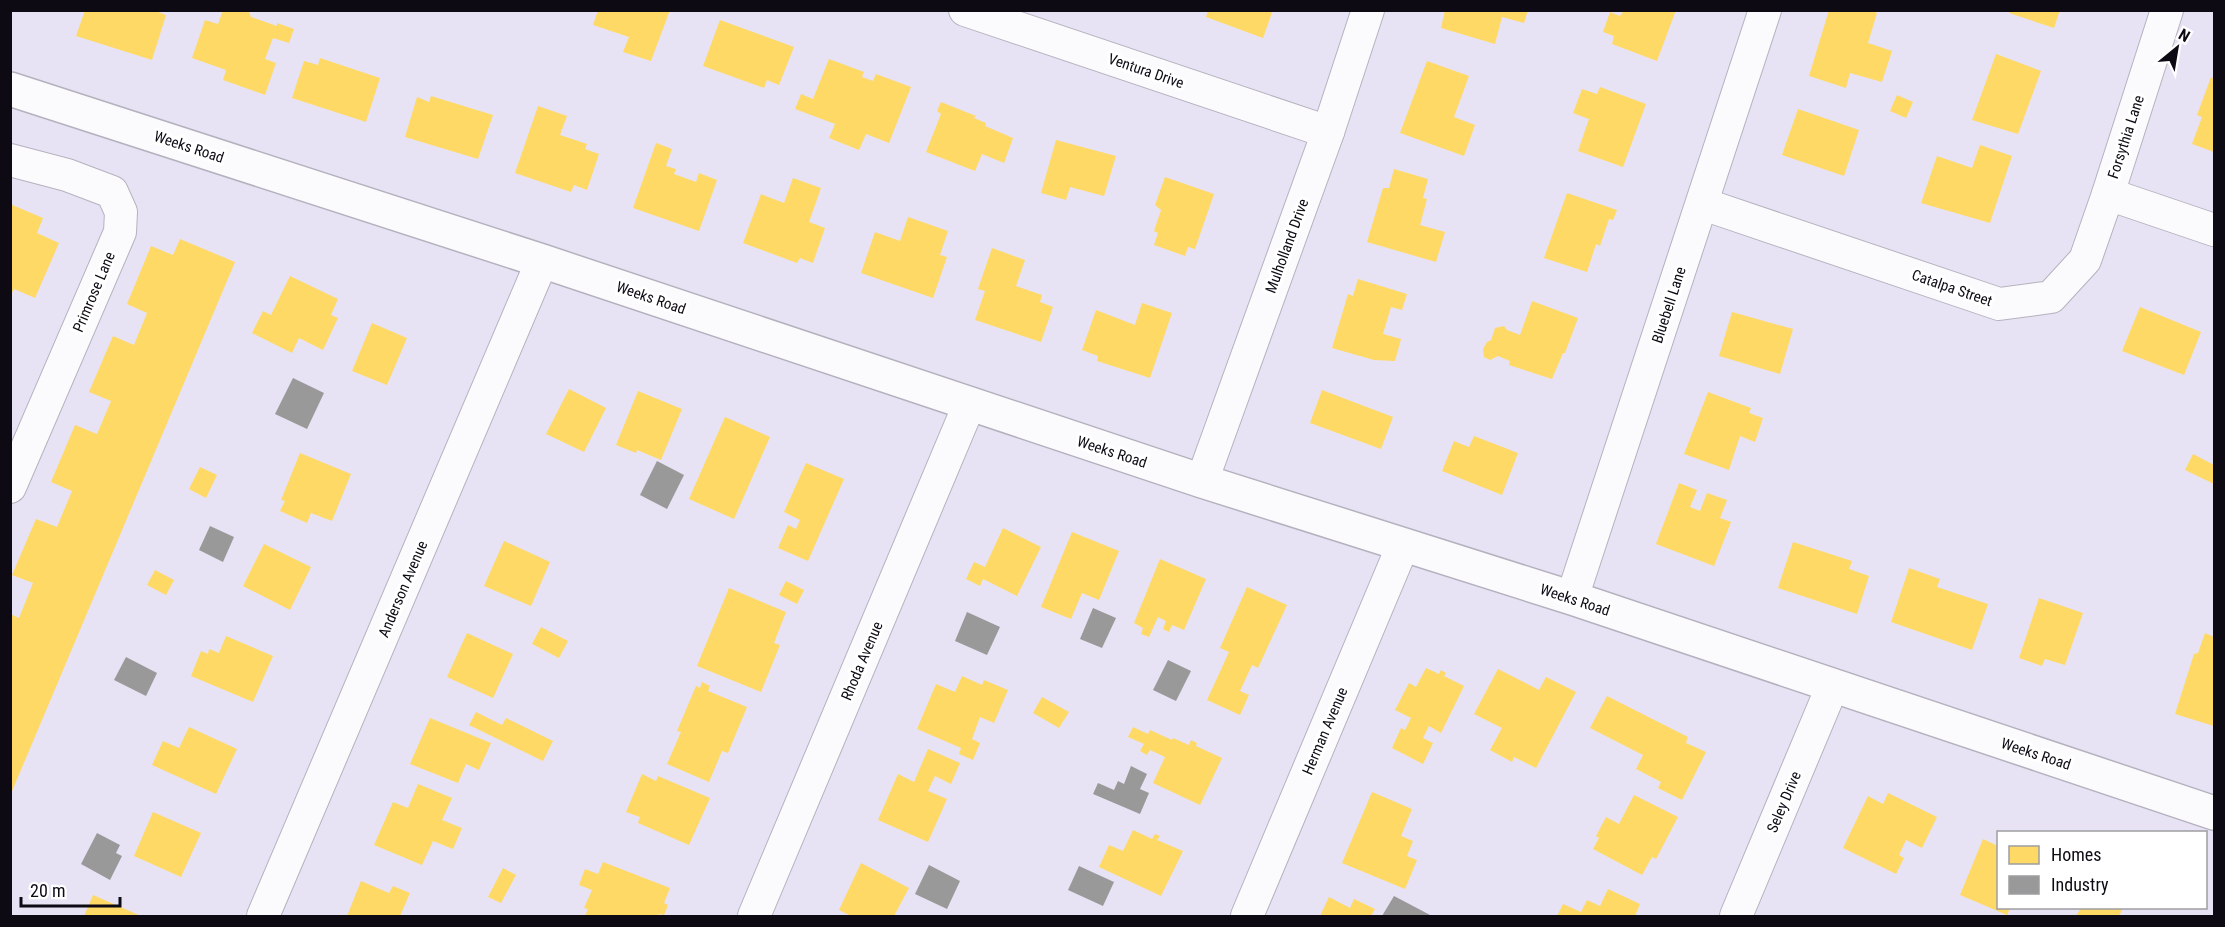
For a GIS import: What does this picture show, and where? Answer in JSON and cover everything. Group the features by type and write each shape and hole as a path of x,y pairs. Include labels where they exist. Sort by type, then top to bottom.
{"street":[{"name":"Ventura Drive","path":"965,10 1328,132"},
{"name":"Mulholland Drive","path":"1202,481 1328,132 1368,10"},
{"name":"Bluebell Lane","path":"1572,598 1765,10"},
{"name":"Forsythia Lane","path":"2108,194 2167,10"},
{"name":"Weeks Road","path":"10,89 542,261 1202,481 1572,598 1832,687 2214,813"},
{"name":"Primrose Lane","path":"10,160 67,175 112,192 121,212 120,232 10,487"},
{"name":"Catalpa Street","path":"1703,204 1999,304 2051,297 2085,260 2108,194"},
{"path":"2108,194 2214,230"},
{"name":"Anderson Avenue","path":"263,916 542,261"},
{"name":"Rhoda Avenue","path":"754,916 969,405"},
{"name":"Herman Avenue","path":"1247,916 1403,545"},
{"name":"Seley Drive","path":"1736,916 1832,687"}],"building: Homes":[{"path":"85,10 153,10 166,15 152,60 76,36"},
{"path":"223,10 246,10 251,17 294,29 289,43 273,38 265,59 276,63 265,95 223,80 226,70 192,58 205,20 218,24"},
{"path":"598,10 670,10 651,61 623,52 629,37 593,25"},
{"path":"1208,10 1273,10 1263,38 1206,17"},
{"path":"1445,10 1528,10 1524,23 1502,17 1495,44 1441,28"},
{"path":"1624,10 1676,10 1657,61 1612,44 1614,36 1603,32 1610,12 1620,16"},
{"path":"1829,10 1869,10 1877,13 1868,43 1892,51 1882,82 1850,73 1846,88 1809,76"},
{"path":"2010,10 2060,10 2054,28 2009,13"},
{"path":"720,20 794,47 779,85 767,80 764,88 703,66"},
{"path":"1996,54 2041,71 2018,134 1972,120"},
{"path":"320,58 380,78 366,122 292,98 304,61 318,65"},
{"path":"829,59 864,72 862,77 873,81 876,74 911,87 889,143 866,134 859,150 829,138 835,124 795,109 801,94 813,99"},
{"path":"1427,61 1469,76 1454,117 1475,125 1464,156 1400,133"},
{"path":"2211,77 2214,79 2214,152 2192,144 2202,117 2197,115"},
{"path":"1600,87 1646,104 1623,167 1578,151 1589,119 1573,113 1582,89 1597,94"},
{"path":"1897,95 1913,102 1906,118 1890,111"},
{"path":"431,96 493,115 478,159 405,137 417,97 429,102"},
{"path":"941,102 976,116 974,118 986,123 985,126 1013,138 1004,163 982,154 975,171 926,152 941,114 937,111"},
{"path":"538,106 567,116 560,135 587,144 585,149 599,154 587,190 574,185 571,192 515,173"},
{"path":"1798,109 1859,130 1844,176 1782,155"},
{"path":"1056,140 1116,156 1104,196 1070,187 1066,200 1041,193"},
{"path":"656,143 672,149 666,166 676,169 674,174 696,182 699,173 717,180 699,231 633,208"},
{"path":"1980,145 2012,156 1990,223 1921,203 1937,156 1972,168"},
{"path":"1394,169 1428,179 1423,198 1427,199 1420,225 1445,232 1436,262 1367,242 1383,188 1389,188"},
{"path":"1165,177 1214,194 1195,249 1188,247 1185,256 1154,245 1158,233 1154,231 1161,210 1155,205"},
{"path":"793,178 821,188 809,222 825,228 813,263 800,258 797,263 743,243 761,194 784,203"},
{"path":"1567,193 1617,210 1613,220 1609,219 1600,246 1596,244 1587,272 1544,258"},
{"path":"10,204 43,218 37,233 59,243 35,298 14,289 10,297"},
{"path":"908,217 948,231 940,255 947,257 933,298 861,273 875,232 900,241"},
{"path":"180,239 235,262 10,796 10,614 19,618 33,583 12,575 36,519 57,527 72,491 51,482 75,425 97,434 111,401 89,392 113,336 134,345 147,313 127,304 151,246 173,255"},
{"path":"992,248 1025,260 1016,286 1042,295 1040,302 1053,307 1041,342 975,320 985,291 978,289"},
{"path":"290,276 338,299 331,315 338,318 323,350 299,338 292,353 252,333 263,311 271,315"},
{"path":"1358,279 1407,294 1402,310 1391,307 1383,334 1401,339 1395,361 1374,360 1332,348 1348,294 1353,296"},
{"path":"1532,301 1578,318 1552,379 1509,365 1510,361 1498,356 1490,360 1484,357 1483,349 1491,340 1495,328 1504,326 1507,330 1520,335"},
{"path":"1142,303 1172,313 1150,378 1097,361 1098,356 1082,350 1096,310 1135,325"},
{"path":"2140,307 2201,332 2184,375 2122,351"},
{"path":"1732,312 1793,329 1780,374 1719,356"},
{"path":"372,323 407,338 387,385 352,371"},
{"path":"569,389 606,408 584,452 546,434"},
{"path":"1322,390 1393,417 1381,449 1310,423"},
{"path":"638,391 682,409 661,460 637,450 636,453 616,445"},
{"path":"1708,392 1751,408 1749,413 1763,418 1755,442 1740,436 1729,470 1684,454"},
{"path":"725,417 770,437 734,519 689,499"},
{"path":"1474,436 1518,453 1502,495 1442,471 1454,441 1469,447"},
{"path":"300,453 351,474 332,521 311,513 307,523 280,511 285,501 281,500"},
{"path":"2193,454 2214,465 2214,484 2185,470"},
{"path":"806,463 844,479 808,561 778,548 788,525 796,529 800,520 784,512"},
{"path":"200,467 217,475 206,498 189,489"},
{"path":"1679,483 1697,490 1690,507 1700,511 1707,493 1727,500 1720,518 1731,522 1714,566 1656,544"},
{"path":"1003,528 1041,547 1017,596 983,579 980,586 966,579 974,562 985,567"},
{"path":"1072,532 1119,551 1099,600 1082,593 1071,619 1041,607"},
{"path":"504,541 550,562 531,606 484,586"},
{"path":"1793,542 1852,561 1849,569 1869,576 1857,614 1778,588"},
{"path":"264,544 311,567 290,610 243,586"},
{"path":"1160,559 1206,579 1184,630 1172,625 1169,632 1163,629 1166,621 1158,617 1149,637 1141,634 1143,628 1134,623"},
{"path":"1909,568 1940,579 1937,587 1988,604 1972,650 1891,622"},
{"path":"155,570 174,580 166,595 147,585"},
{"path":"786,581 804,590 797,604 779,595"},
{"path":"1247,587 1287,605 1258,668 1252,665 1240,691 1249,695 1240,715 1207,700 1229,652 1220,648"},
{"path":"729,588 786,612 774,643 780,645 761,692 697,666"},
{"path":"2039,598 2083,613 2065,665 2045,659 2042,666 2019,658"},
{"path":"541,627 568,641 559,658 532,644"},
{"path":"467,633 513,654 493,698 447,677"},
{"path":"2205,633 2214,637 2214,726 2175,714 2194,654 2198,653"},
{"path":"226,636 273,656 253,702 191,676 201,651 208,654 209,649 219,653"},
{"path":"1426,668 1439,674 1441,670 1446,673 1444,676 1464,686 1441,733 1429,726 1423,738 1433,743 1423,764 1392,748 1401,728 1405,730 1411,718 1395,710 1409,683 1416,687"},
{"path":"1498,669 1539,690 1546,677 1576,692 1536,768 1514,757 1512,762 1490,750 1502,728 1474,714"},
{"path":"962,676 982,685 984,680 1008,690 994,723 980,717 972,739 980,743 973,760 959,754 961,748 917,729 936,684 955,692"},
{"path":"702,682 710,686 708,691 747,707 728,753 722,751 709,782 667,764 681,732 677,731 696,686 700,688"},
{"path":"1607,696 1688,737 1686,743 1706,752 1682,800 1658,788 1661,782 1636,769 1643,755 1590,728"},
{"path":"1042,697 1069,712 1059,728 1033,713"},
{"path":"476,712 502,725 506,718 553,741 543,761 469,725"},
{"path":"430,718 491,743 479,770 466,764 458,783 410,764"},
{"path":"189,727 237,749 216,794 152,765 163,741 179,748"},
{"path":"1133,727 1148,734 1150,730 1189,745 1191,740 1197,743 1196,746 1222,758 1200,805 1153,783 1165,757 1150,750 1147,755 1140,751 1144,744 1128,737"},
{"path":"928,749 960,763 951,784 935,776 928,791 947,799 928,842 878,820 898,774 914,782"},
{"path":"642,774 656,781 658,776 710,798 689,845 638,823 640,817 626,812"},
{"path":"418,784 452,798 442,820 462,828 453,849 433,841 422,865 374,845 393,802 408,808"},
{"path":"1372,792 1412,809 1401,836 1413,841 1407,856 1417,860 1405,889 1342,863"},
{"path":"1888,793 1937,817 1922,848 1906,840 1899,855 1904,858 1896,874 1843,848 1868,796 1883,804"},
{"path":"1634,795 1678,817 1656,859 1652,857 1642,875 1593,849 1599,838 1596,836 1606,817 1619,824"},
{"path":"153,812 201,833 181,877 134,856"},
{"path":"1133,830 1152,839 1155,834 1160,836 1157,840 1183,851 1161,896 1099,867 1109,845 1123,851"},
{"path":"1983,839 1997,846 1997,909 2010,909 2007,915 1960,895"},
{"path":"603,862 670,888 664,903 668,905 664,915 585,916 588,909 584,908 592,890 579,885 585,869 598,874"},
{"path":"861,863 909,888 894,916 851,916 839,910"},
{"path":"503,868 516,875 501,903 488,897"},
{"path":"361,881 389,893 393,886 410,893 400,916 347,916"},
{"path":"1608,889 1640,904 1635,916 1557,916 1563,904 1581,912 1587,900 1600,906"},
{"path":"93,895 141,916 84,916"},
{"path":"1329,897 1350,908 1354,899 1375,909 1371,916 1320,916"},
{"path":"2080,909 2122,909 2119,916 2076,916"}],"building: Industry":[{"path":"293,378 324,393 307,429 275,414"},
{"path":"657,461 684,475 667,509 640,495"},
{"path":"210,526 234,537 223,562 199,550"},
{"path":"1093,608 1116,618 1102,648 1080,639"},
{"path":"967,612 1000,627 987,655 955,641"},
{"path":"126,657 157,673 146,696 114,680"},
{"path":"1168,660 1191,671 1176,701 1153,690"},
{"path":"1131,766 1147,774 1140,789 1149,793 1140,814 1093,794 1098,783 1114,790 1118,781 1124,784"},
{"path":"97,833 120,845 116,853 122,856 110,880 81,864"},
{"path":"929,865 960,881 947,909 915,894"},
{"path":"1079,866 1114,882 1103,906 1068,890"},
{"path":"1394,896 1432,916 1382,916"}]}
